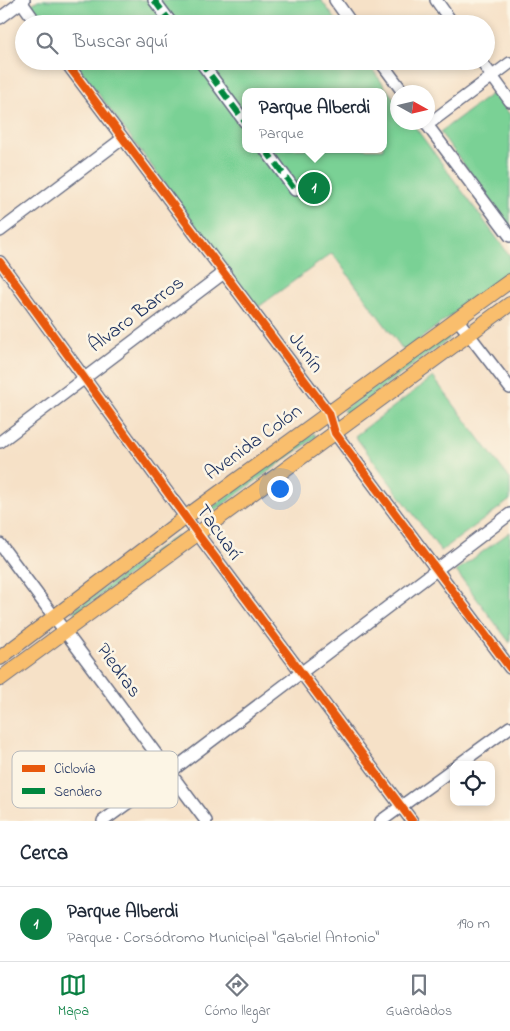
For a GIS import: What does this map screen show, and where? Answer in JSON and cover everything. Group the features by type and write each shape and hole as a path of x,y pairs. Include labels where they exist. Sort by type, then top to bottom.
{"main road":[{"name":"Avenida Colón","path":"0,658 186,517 510,281"},
{"name":"Avenida Colón","path":"0,679 510,304"}],"street":[{"path":"154,0 165,15"},
{"path":"335,0 346,15"},
{"path":"436,0 447,15"},
{"path":"0,18 22,1 31,15"},
{"path":"435,117 510,63"},
{"name":"Junín","path":"72,70 329,413 335,433 510,668"},
{"path":"207,70 242,118"},
{"path":"387,70 398,85"},
{"path":"488,70 510,101"},
{"path":"430,130 510,236"},
{"path":"0,231 122,139"},
{"path":"268,153 295,190"},
{"name":"Tacuarí","path":"0,262 197,533 302,671 412,821"},
{"name":"Álvaro Barros","path":"0,442 225,272"},
{"path":"457,319 510,388"},
{"path":"178,766 510,514"},
{"name":"Piedras","path":"0,544 153,751"},
{"path":"463,761 510,727"},
{"path":"381,821 450,771"},
{"name":"Piedras","path":"178,785 206,821"},
{"path":"103,821 121,808"}],"green space":[{"path":"38,0 321,0 332,15 40,15 32,4"},
{"path":"81,70 373,70 386,88 242,88 242,153 387,153 387,89 390,94 390,130 417,130 510,256 510,271 404,351 332,253 257,308"},
{"path":"494,92 510,115 510,227 440,132"},
{"path":"446,335 449,339 346,414 343,410"},
{"path":"433,377 510,479 510,500 441,551 355,436"},
{"path":"314,433 316,437 213,512 211,508"},
{"path":"510,532 510,643 456,571"},
{"path":"177,535 180,538 76,613 74,610"}],"marked path":[{"path":"154,0 165,15"},
{"path":"207,70 242,118"},
{"path":"268,153 295,190"}],"cycle path":[{"path":"72,70 329,413 335,433 510,668"},
{"path":"0,262 197,533 412,821"}],"place":[{"name":"Parque Alberdi","path":"314,188"}]}
